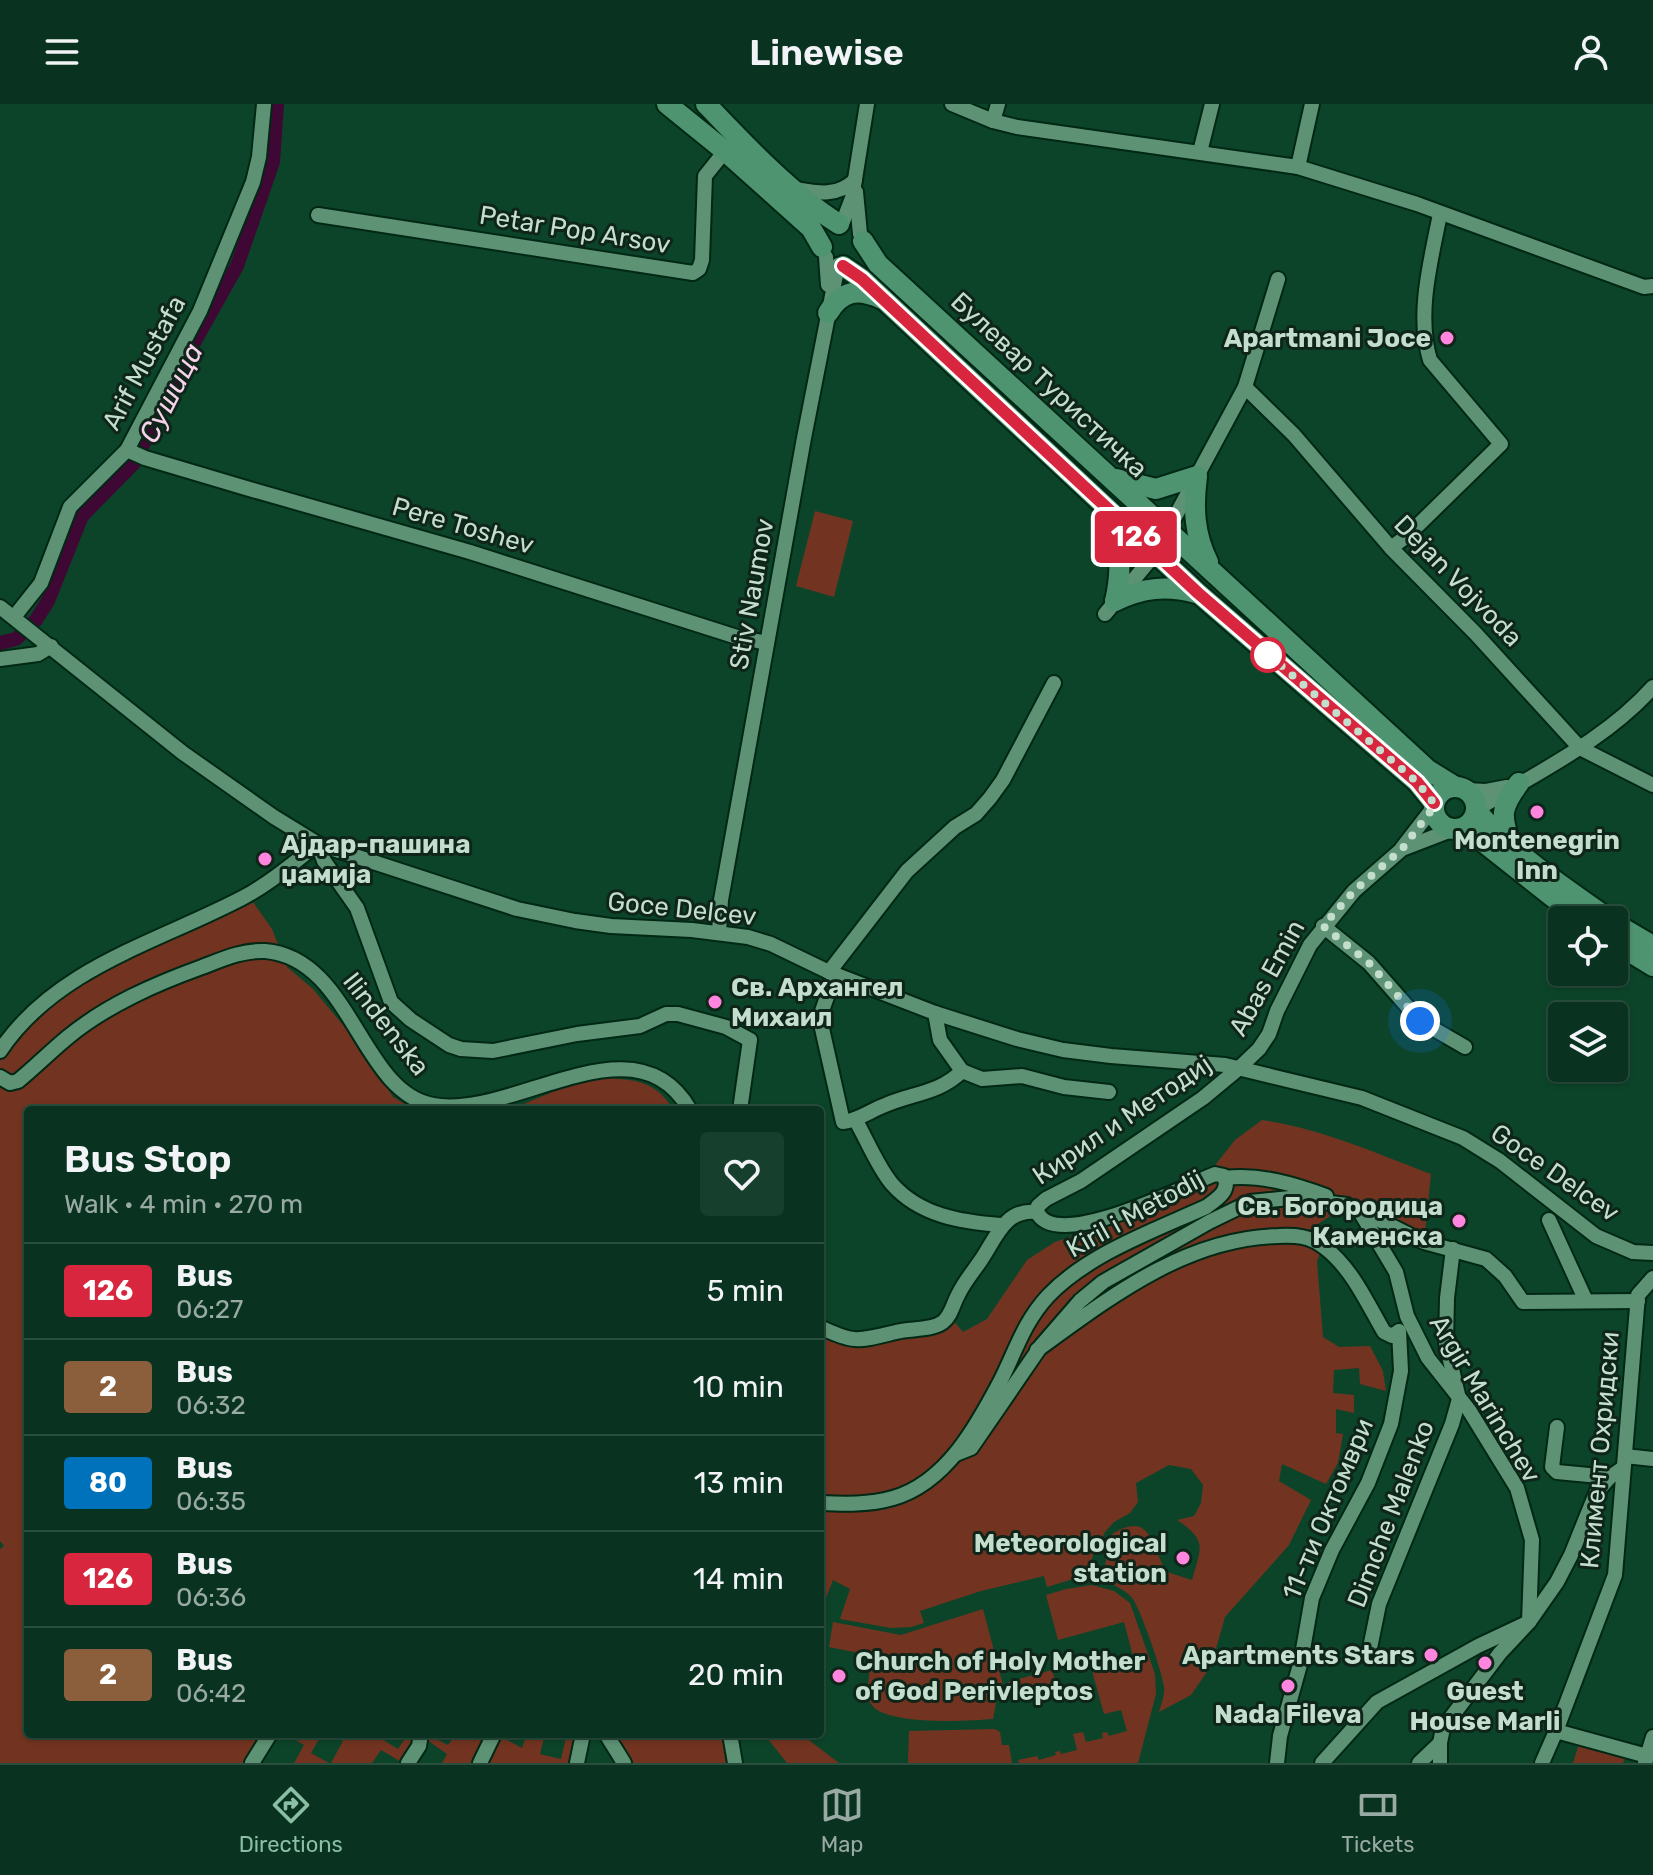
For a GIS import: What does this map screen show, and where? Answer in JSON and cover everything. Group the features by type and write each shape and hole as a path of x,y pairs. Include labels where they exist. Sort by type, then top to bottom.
{"main road":[{"name":"Булевар Туристичка","path":"667,104 811,228 832,259 885,300 1198,593 1417,782 1434,806"},
{"name":"Булевар Туристичка","path":"706,104 820,212 851,231 878,264 1428,770 1460,788"},
{"path":"851,231 860,257 850,265 832,259 826,232 851,231"},
{"path":"828,313 834,303 849,292 861,292 885,300"},
{"path":"1112,478 1156,489 1197,476 1195,525 1199,545 1213,572"},
{"path":"1095,497 1112,522 1117,540 1118,589 1110,607"},
{"path":"1110,607 1133,593 1157,588 1198,593"},
{"path":"1510,844 1503,809 1519,783"},
{"path":"1564,906 1482,841 1441,824 1434,806 1439,793 1460,788 1474,799 1476,810 1493,830 1591,906"},
{"path":"1458,829 1472,821 1476,810"},
{"path":"1628,931 1653,946"},
{"path":"1628,951 1653,966"}],"street":[{"name":"Arif Mustafa","path":"14,617 41,583 70,507 135,453 236,227 259,157 264,104"},
{"path":"851,231 852,198 867,104"},
{"path":"952,104 993,121 1054,134 1298,167 1417,204 1644,287 1653,286"},
{"path":"993,121 998,104"},
{"path":"1200,152 1212,104"},
{"path":"1298,167 1312,104"},
{"name":"Petar Pop Arsov","path":"318,215 693,273 699,269 702,260 705,176 725,151"},
{"path":"795,189 827,194 840,192 855,180"},
{"path":"851,231 855,180"},
{"path":"1391,548 1501,444 1430,360 1425,343 1423,324 1440,214"},
{"name":"Stiv Naumov","path":"719,932 721,900 828,313 832,259"},
{"path":"1110,607 1155,554 1245,387 1278,279"},
{"name":"Dejan Vojvoda","path":"1245,387 1294,435 1391,548 1476,634 1580,748 1653,785"},
{"name":"Pere Toshev","path":"135,453 470,552 737,637 767,643"},
{"path":"0,607 14,617"},
{"name":"Goce Delcev","path":"14,617 183,753 241,796 318,844 517,909 611,926 719,932 771,944 832,973 935,1013 1017,1039 1063,1050 1209,1063 1362,1098 1463,1138 1500,1161 1596,1236 1633,1252 1653,1253"},
{"path":"0,659 38,654 51,646"},
{"path":"962,1071 932,1092 887,1104 847,1122 840,1118 822,1034 822,1011 832,973 907,871 955,827 976,814 1003,780 1054,683"},
{"path":"1476,810 1580,748 1633,710 1653,687"},
{"path":"1460,788 1486,791 1519,783"},
{"path":"1402,849 1434,806"},
{"name":"Abas Emin","path":"1238,1069 1259,1049 1269,1034 1310,945 1354,891 1402,849 1458,829"},
{"path":"0,1051 27,1019 68,985 128,949 248,895 318,844 324,861 360,916 391,1002 438,1039 461,1049 493,1051 577,1034 640,1026 666,1014 704,1020 741,1033 750,1040 741,1106"},
{"path":"1323,926 1369,963 1420,1021 1465,1047"},
{"name":"Ilindenska","path":"0,1077 10,1083 18,1081 69,1036 114,1005 242,952 267,951 292,957 313,972 335,995 391,1079 415,1100 436,1106"},
{"path":"935,1013 940,1040 962,1071 982,1079 1022,1076 1064,1087 1109,1092"},
{"name":"Ilindenska","path":"459,1106 518,1095 582,1072 608,1069 642,1073 663,1080 687,1106"},
{"name":"Кирил и Методиј","path":"1001,1225 1020,1213 1037,1212 1038,1206 1046,1199 1081,1181 1203,1098 1238,1069"},
{"path":"824,1329 859,1341 905,1329 941,1324 949,1316 964,1282 983,1258 1001,1225 955,1221 929,1211 910,1199 892,1184 855,1119"},
{"name":"Kiril i Metodij","path":"824,1503 865,1503 897,1497 931,1478 956,1454 1001,1379 1021,1332 1048,1296 1083,1266 1206,1207 1223,1195 1225,1178 1215,1174 1161,1199 1083,1225 1048,1224 1041,1220 1037,1212"},
{"path":"1225,1178 1241,1176 1295,1184 1424,1242 1486,1259 1505,1276 1523,1302 1638,1301"},
{"path":"956,1454 971,1448 1037,1350 1080,1301 1103,1282 1250,1202 1290,1198 1353,1208"},
{"name":"Argir Marinchev","path":"1353,1208 1396,1272 1407,1316 1428,1358 1459,1399 1517,1488 1532,1540 1529,1622"},
{"path":"1549,1220 1586,1301"},
{"path":"1037,1350 1134,1282 1176,1261 1220,1245 1260,1236 1301,1235 1323,1246 1347,1270 1384,1332 1392,1336 1399,1331"},
{"path":"1453,1249 1446,1343 1459,1399"},
{"name":"Климент Охридски","path":"1542,1763 1615,1575 1638,1295 1653,1278"},
{"name":"11-ти Октомври","path":"1277,1763 1280,1736 1299,1672 1312,1598 1332,1550 1368,1483 1391,1424 1401,1371 1399,1331 1404,1303"},
{"name":"Dimche Malenko","path":"1370,1648 1379,1604 1452,1424 1459,1399"},
{"path":"1557,1427 1552,1467 1557,1472 1610,1477"},
{"path":"1440,1763 1443,1728 1500,1653 1529,1622 1557,1582 1596,1493 1624,1462 1653,1459"},
{"path":"1322,1763 1377,1702 1478,1646 1529,1622"},
{"path":"1556,1731 1646,1760 1653,1737"},
{"path":"252,1763 268,1738"},
{"path":"408,1763 420,1738"},
{"path":"480,1763 492,1738"},
{"path":"577,1763 582,1738"},
{"path":"608,1738 624,1763"},
{"path":"731,1738 735,1763"},
{"path":"1419,1763 1440,1743"}],"shaded area":[{"path":"815,511 853,521 834,597 796,586"},
{"path":"248,895 272,929 287,967 313,989 362,1048 393,1097 408,1106 24,1106 24,1738 261,1738 245,1763 0,1763 0,1549 4,1546 0,1541 0,1051 46,1001"},
{"path":"605,1078 645,1084 660,1093 671,1106 519,1106 567,1086"},
{"path":"1262,1120 1327,1136 1431,1174 1424,1242 1347,1205 1301,1235 1323,1246 1317,1261 1323,1337 1339,1347 1370,1346 1383,1371 1386,1391 1360,1384 1359,1368 1334,1370 1333,1393 1354,1395 1354,1413 1336,1409 1336,1433 1343,1434 1338,1463 1326,1484 1282,1464 1279,1481 1311,1500 1289,1545 1225,1617 1211,1666 1191,1695 1159,1712 1164,1693 1163,1680 1136,1604 1103,1576 1111,1535 1135,1526 1149,1535 1167,1572 1192,1580 1200,1546 1194,1534 1177,1520 1194,1516 1201,1503 1203,1485 1191,1469 1169,1465 1136,1483 1138,1502 1130,1513 1114,1522 1105,1532 1083,1576 1047,1587 1044,1576 981,1591 920,1611 924,1623 911,1627 891,1628 840,1619 850,1589 833,1580 824,1603 824,1328 859,1341 949,1316 963,1332 987,1319 1027,1260 1055,1242 1121,1220 1212,1169 1235,1140"},
{"path":"1092,1585 1114,1591 1130,1603 1155,1674 1156,1694 1138,1763 1019,1763 1018,1760 1037,1756 1039,1760 1056,1755 1055,1752 1060,1751 1061,1754 1077,1750 1073,1734 1083,1732 1086,1742 1103,1738 1102,1733 1107,1732 1109,1736 1127,1731 1121,1710 1104,1714 1092,1671 1134,1660 1124,1622 1058,1640 1046,1595"},
{"path":"983,1609 1006,1696 997,1698 993,1719 909,1719 879,1711 869,1699 869,1655 829,1647 833,1622 901,1635"},
{"path":"1052,1670 1056,1684 1012,1696 1008,1682"},
{"path":"995,1729 1000,1732 1002,1745 1009,1745 1012,1763 908,1763 909,1731"},
{"path":"291,1738 299,1741 301,1738 320,1738 311,1753 329,1763 294,1763 304,1745"},
{"path":"338,1738 380,1738 398,1749 405,1738 415,1738 403,1763 381,1750 372,1763 331,1763 343,1741"},
{"path":"434,1738 448,1745 453,1738 487,1738 476,1763 442,1763 447,1754 427,1740"},
{"path":"496,1738 504,1738 522,1748 526,1738 544,1738 540,1754 561,1759 566,1738 578,1738 573,1763 483,1763"},
{"path":"613,1738 728,1738 732,1763 628,1763"},
{"path":"767,1738 806,1738 839,1763 787,1763"},
{"path":"1579,1744 1625,1758 1623,1763 1573,1763"}],"waterway":[{"name":"Сушица","path":"0,643 16,639 36,620 48,601 82,516 134,463 191,348 237,266 273,162 277,104"}],"bus line":[{"name":"126","path":"843,266 862,279 1198,593 1417,782 1434,803"}],"place":[{"name":"Apartmani Joce","path":"1447,338"},
{"name":"Montenegrin Inn","path":"1537,812"},
{"name":"Ајдар-пашина џамија","path":"265,859"},
{"name":"Св. Архангел Михаил","path":"715,1002"},
{"name":"Св. Богородица Каменска","path":"1459,1221"},
{"name":"Meteorological station","path":"1183,1558"},
{"name":"Apartments Stars","path":"1431,1655"},
{"name":"Guest House Marli","path":"1485,1663"},
{"name":"Church of Holy Mother of God Perivleptos","path":"839,1676"},
{"name":"Nada Fileva","path":"1288,1686"}],"route":[{"path":"1268,655 1264,651 1417,782 1434,803 1402,849 1354,891 1323,926 1369,963 1420,1021"}]}
